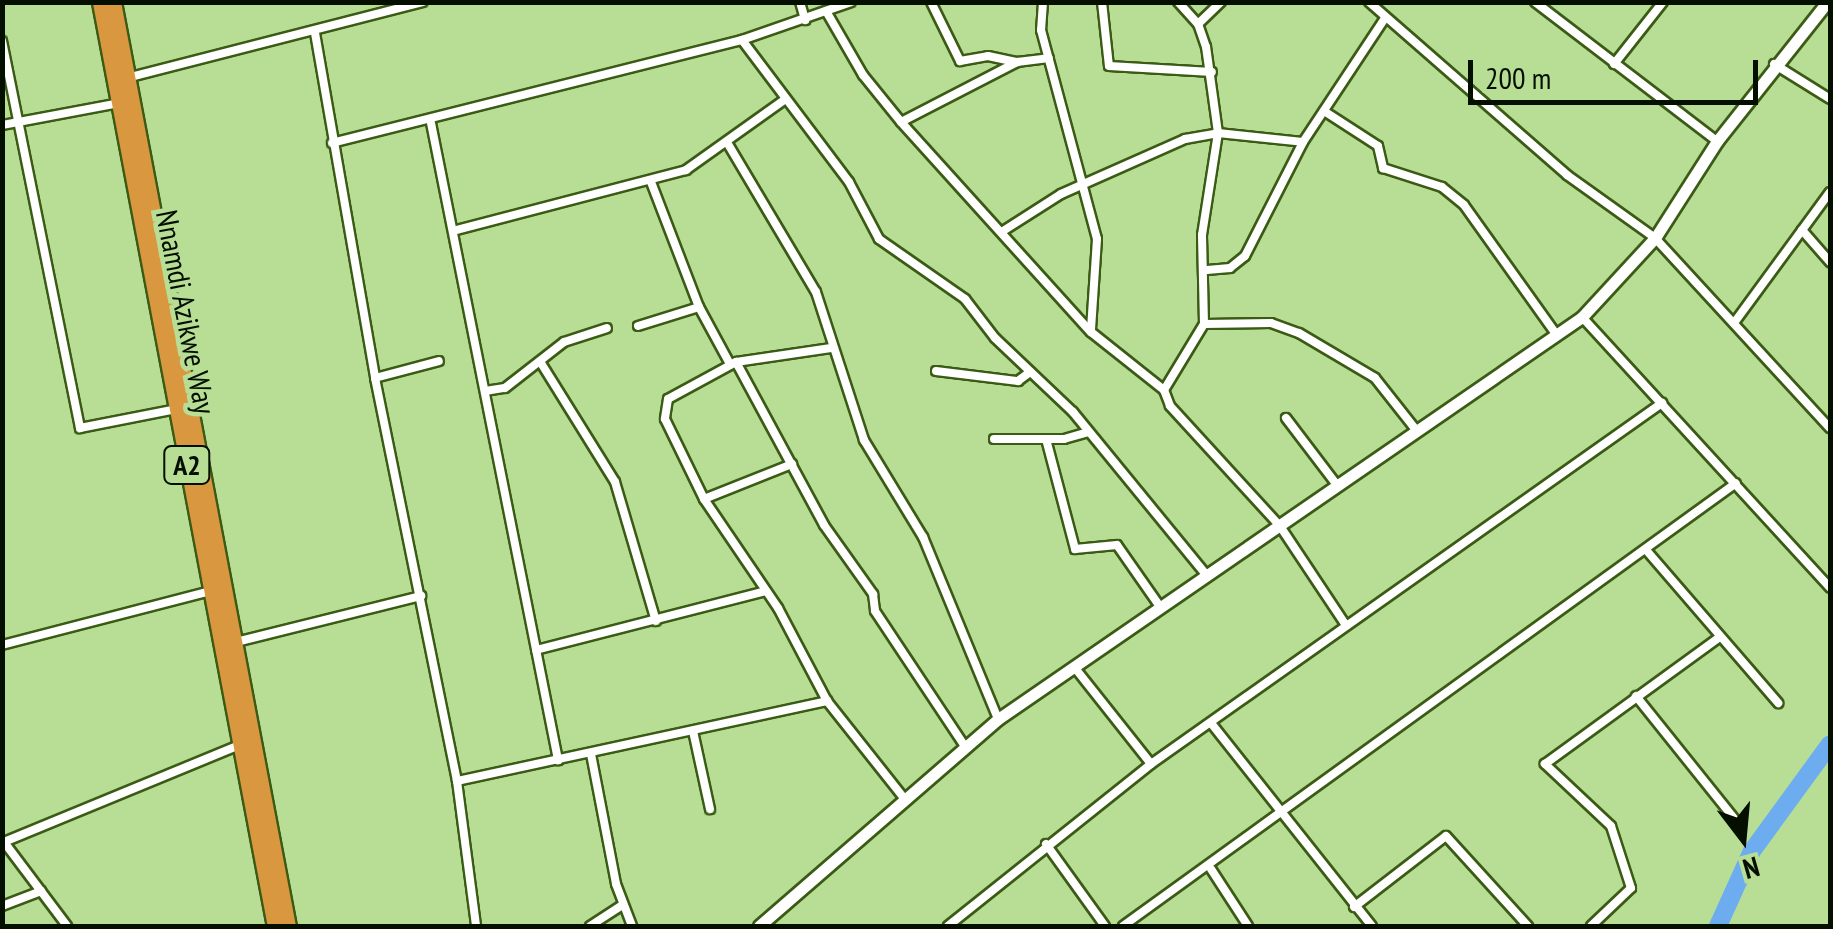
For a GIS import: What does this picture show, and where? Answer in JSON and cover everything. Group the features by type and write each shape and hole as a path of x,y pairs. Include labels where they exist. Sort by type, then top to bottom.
{"highway":[{"name":"Nnamdi Azikwe Way","path":"100,2 275,926"},
{"name":"Nnamdi Azikwe Way","path":"113,2 288,926"}],"street":[{"path":"126,78 315,33 422,2"},
{"path":"800,2 805,20"},
{"path":"332,144 430,123 742,40 852,2"},
{"path":"931,2 960,61 988,56 1018,62 1048,58"},
{"path":"1043,2 1048,58 1097,240 1091,332"},
{"path":"1102,2 1109,66 1212,72"},
{"path":"1164,390 1204,324 1207,270 1202,235 1218,133 1212,72 1198,24 1178,2"},
{"path":"1198,24 1221,2"},
{"path":"1369,2 1567,175 1656,238 1830,428"},
{"path":"1535,2 1717,140"},
{"path":"1614,64 1663,2"},
{"path":"759,926 902,797 998,719 1582,317 1656,238 1717,140 1826,2"},
{"path":"826,11 863,75 901,122 1091,332 1164,390 1170,406 1280,526 1345,624"},
{"path":"1207,270 1230,268 1245,256 1303,142 1385,18"},
{"path":"315,33 375,378 456,781 476,926"},
{"path":"742,40 849,182 879,238 965,299 1088,432 1207,577"},
{"path":"2,41 80,428 176,409"},
{"path":"901,122 1018,62"},
{"path":"1774,64 1830,98"},
{"path":"456,230 686,170 728,144 784,100"},
{"path":"2,125 119,103"},
{"path":"1324,111 1378,146 1383,168 1442,186 1464,205 1556,334"},
{"path":"430,123 456,230 558,760"},
{"path":"1003,231 1082,184 1154,149 1218,133 1303,142"},
{"path":"728,144 816,292 831,348 864,440 923,537 998,719"},
{"path":"651,182 699,307 873,594 895,644 964,746"},
{"path":"1734,323 1830,192"},
{"path":"1802,230 1830,262"},
{"path":"638,326 699,307"},
{"path":"1582,317 1830,588"},
{"path":"1204,324 1271,323 1299,333 1375,378 1416,430"},
{"path":"485,392 506,388 564,342 607,328"},
{"path":"831,348 733,363 665,406 704,499 766,591 827,700 902,797"},
{"path":"375,378 439,362"},
{"path":"541,363 615,482 656,620"},
{"path":"936,370 1018,381 1030,372"},
{"path":"948,926 1151,764 1662,403"},
{"path":"1286,418 1337,486"},
{"path":"994,440 1046,439 1088,432"},
{"path":"1046,439 1075,549 1118,545 1161,608"},
{"path":"704,499 792,464"},
{"path":"1124,926 1281,818 1736,483"},
{"path":"1647,552 1778,704"},
{"path":"2,646 212,591"},
{"path":"536,650 766,591"},
{"path":"235,642 420,596"},
{"path":"1591,926 1631,888 1611,826 1545,764 1720,636"},
{"path":"1074,668 1151,764"},
{"path":"1636,696 1738,822"},
{"path":"456,781 827,700"},
{"path":"1211,724 1281,818 1372,926"},
{"path":"693,732 710,808"},
{"path":"67,926 3,841 239,745"},
{"path":"591,754 622,904 632,926"},
{"path":"1354,906 1446,836 1528,926"},
{"path":"1046,844 1106,926"},
{"path":"1211,868 1248,926"},
{"path":"2,906 41,891"},
{"path":"590,926 622,904"}],"waterway":[{"path":"1718,926 1752,851 1830,744"}]}
